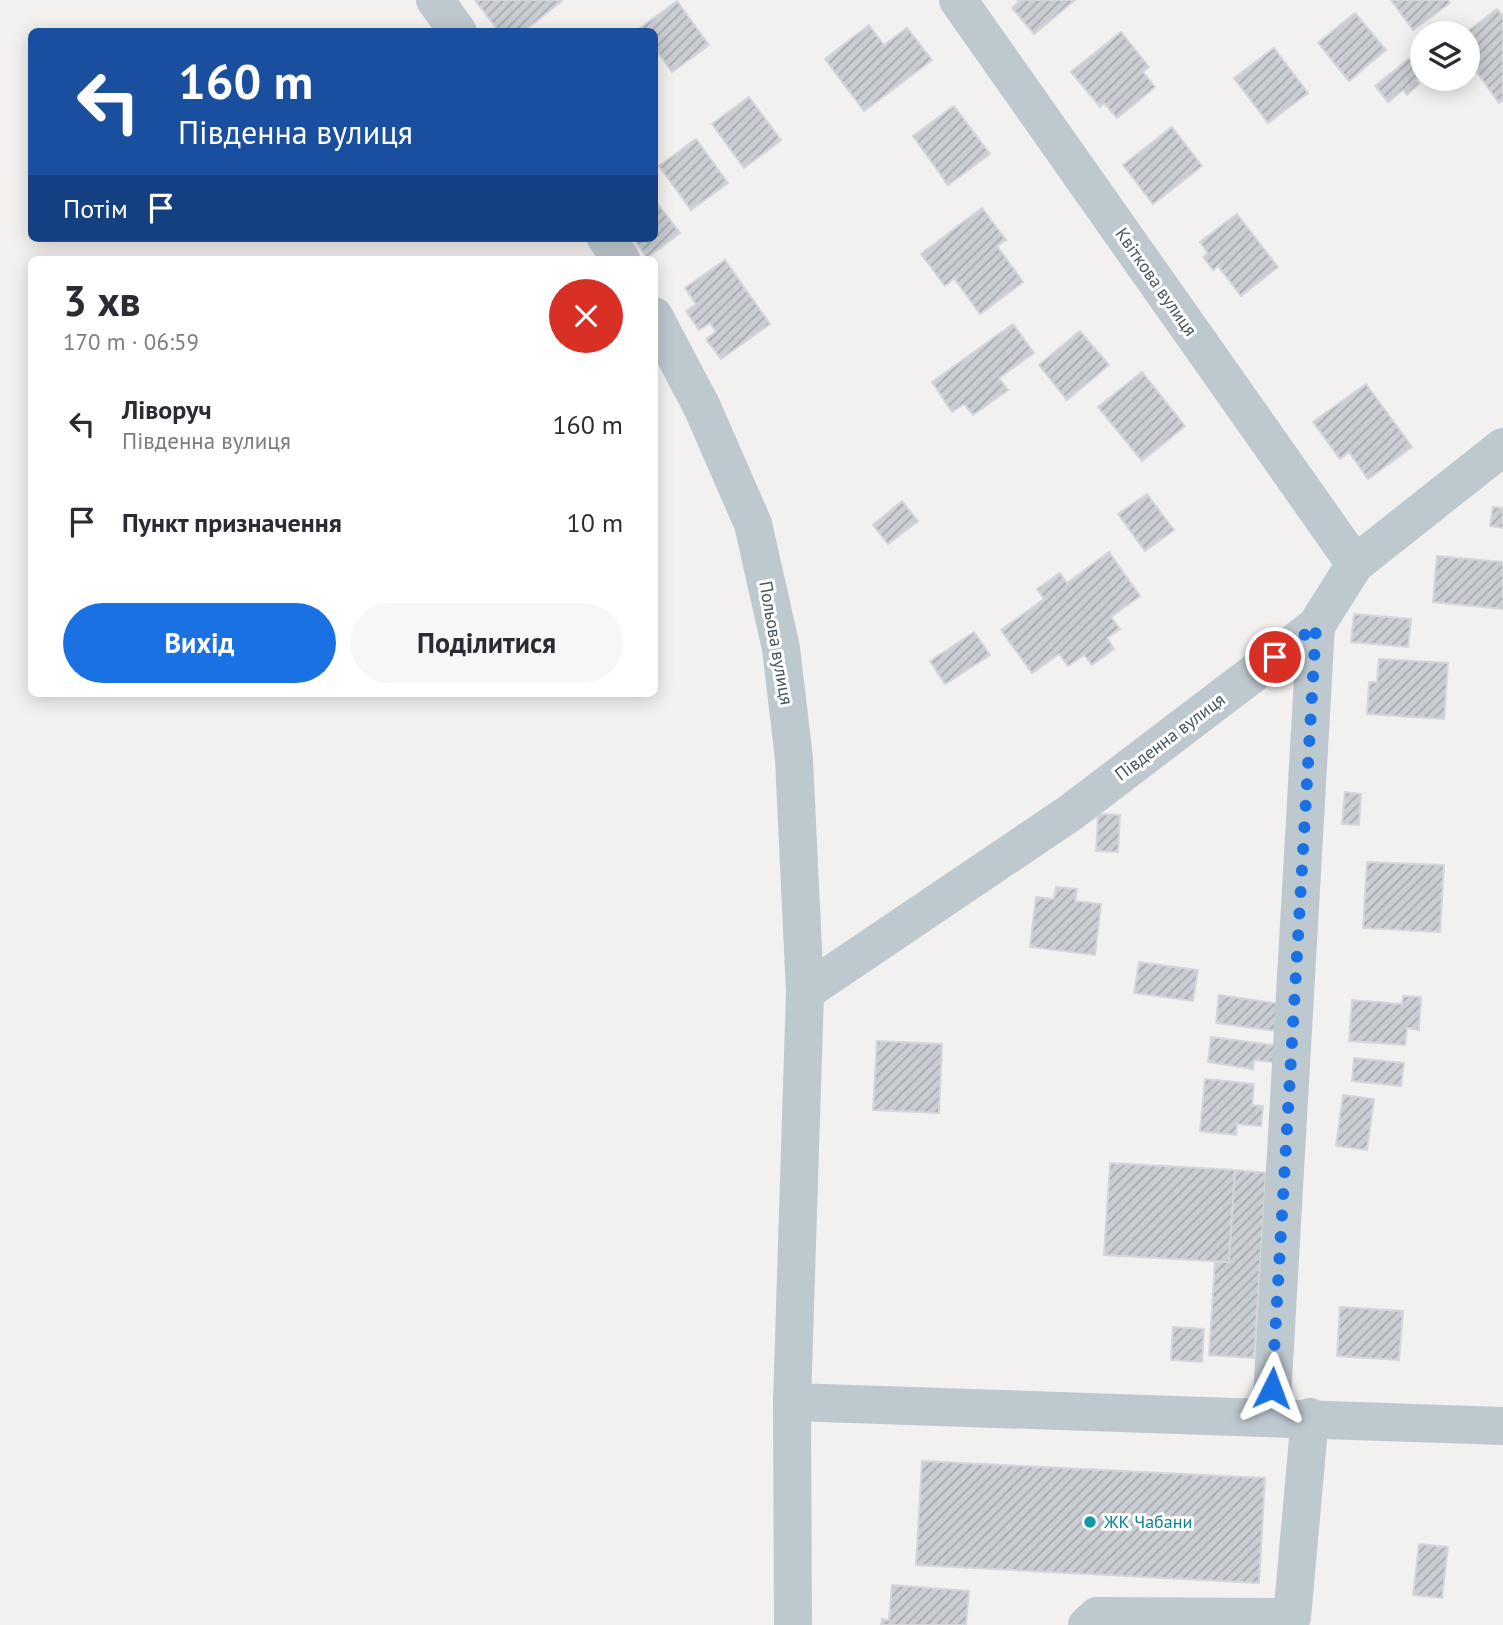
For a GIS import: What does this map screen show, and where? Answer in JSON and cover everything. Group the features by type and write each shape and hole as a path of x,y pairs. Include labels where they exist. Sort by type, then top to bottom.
{"street":[{"path":"435,0 455,28"},
{"name":"Квіткова вулиця","path":"958,0 1355,564"},
{"name":"Польова вулиця","path":"658,324 702,407 753,524 781,648 794,759 805,992 792,1402 793,1625"},
{"name":"Південна вулиця","path":"805,992 1070,813 1316,626 1355,564 1503,447"},
{"path":"1271,1416 1316,626"},
{"path":"792,1402 1271,1416 1503,1426"},
{"path":"1087,1625 1097,1616 1292,1617 1310,1418"}],"building":[{"path":"475,0 562,1 528,28 496,28"},
{"path":"1017,0 1075,0 1034,34 1012,8 1019,2"},
{"path":"1391,0 1448,0 1450,3 1425,21 1410,21 1410,26"},
{"path":"677,1 709,45 672,72 658,53 658,28 640,28"},
{"path":"1497,9 1503,16 1503,100 1499,103 1480,77 1480,22"},
{"path":"1355,13 1386,50 1349,81 1318,43"},
{"path":"869,25 884,45 907,28 932,60 864,111 825,59"},
{"path":"1121,32 1149,67 1143,72 1155,87 1117,118 1104,103 1100,107 1071,72"},
{"path":"1274,48 1308,93 1268,123 1234,78"},
{"path":"1410,58 1411,91 1407,95 1403,90 1388,102 1375,86"},
{"path":"749,97 781,140 744,168 712,124"},
{"path":"954,106 990,154 948,185 913,136"},
{"path":"1172,127 1202,166 1153,204 1123,165"},
{"path":"696,139 728,183 691,210 659,166"},
{"path":"658,204 680,233 650,256 646,256 636,242 658,242"},
{"path":"982,208 1006,240 997,246 1023,282 980,314 954,278 945,286 921,254"},
{"path":"1237,214 1278,267 1241,296 1218,266 1213,270 1203,257 1208,253 1200,242"},
{"path":"725,260 770,324 721,359 706,339 716,332 710,323 699,330 686,311 696,304 685,288"},
{"path":"1013,324 1034,353 999,378 1008,390 973,415 964,404 952,412 932,382"},
{"path":"1080,331 1109,365 1067,400 1039,365"},
{"path":"1142,372 1185,426 1142,461 1098,407"},
{"path":"1366,384 1412,447 1368,479 1349,452 1340,459 1313,422"},
{"path":"1147,494 1174,530 1145,551 1118,514"},
{"path":"902,501 918,521 888,544 873,525"},
{"path":"1493,507 1503,508 1503,528 1490,526"},
{"path":"1109,552 1140,596 1111,617 1120,629 1107,638 1114,649 1092,665 1084,655 1068,666 1059,654 1032,673 1001,630 1044,599 1037,589 1060,573 1067,583"},
{"path":"1437,556 1503,562 1503,609 1433,602"},
{"path":"1354,614 1411,619 1408,647 1351,642"},
{"path":"974,632 990,655 945,684 930,661"},
{"path":"1379,659 1448,663 1444,719 1367,714 1369,682 1377,682"},
{"path":"1345,792 1361,794 1359,825 1342,824"},
{"path":"1098,814 1120,815 1118,852 1096,851"},
{"path":"1367,862 1444,865 1440,932 1363,928"},
{"path":"1056,887 1077,889 1075,901 1101,904 1095,955 1030,947 1036,897 1054,899"},
{"path":"1139,962 1198,970 1193,1001 1134,993"},
{"path":"1219,995 1280,1004 1276,1031 1216,1023"},
{"path":"1403,996 1421,997 1419,1030 1407,1028 1405,1045 1349,1041 1352,1000 1402,1004"},
{"path":"1211,1037 1280,1046 1278,1063 1254,1060 1253,1069 1208,1062"},
{"path":"877,1041 942,1044 939,1113 873,1110"},
{"path":"1354,1058 1404,1063 1401,1086 1352,1081"},
{"path":"1205,1079 1254,1084 1252,1105 1263,1106 1261,1126 1237,1124 1236,1135 1200,1131"},
{"path":"1343,1095 1374,1099 1367,1150 1336,1146"},
{"path":"1110,1163 1235,1170 1229,1262 1104,1255"},
{"path":"1235,1170 1266,1173 1254,1358 1209,1355 1215,1262 1229,1262"},
{"path":"1340,1307 1403,1311 1399,1360 1337,1356"},
{"path":"1173,1327 1204,1329 1202,1362 1171,1360"},
{"name":"ЖК Чабани","path":"922,1461 1265,1478 1259,1583 916,1565"},
{"path":"1419,1544 1448,1547 1442,1598 1413,1595"},
{"path":"892,1585 969,1591 966,1625 881,1625 882,1619 889,1620"}],"place":[{"name":"ЖК Чабани","path":"1090,1522"}],"route":[{"path":"1272,1388 1316,626 1275,657"}]}
